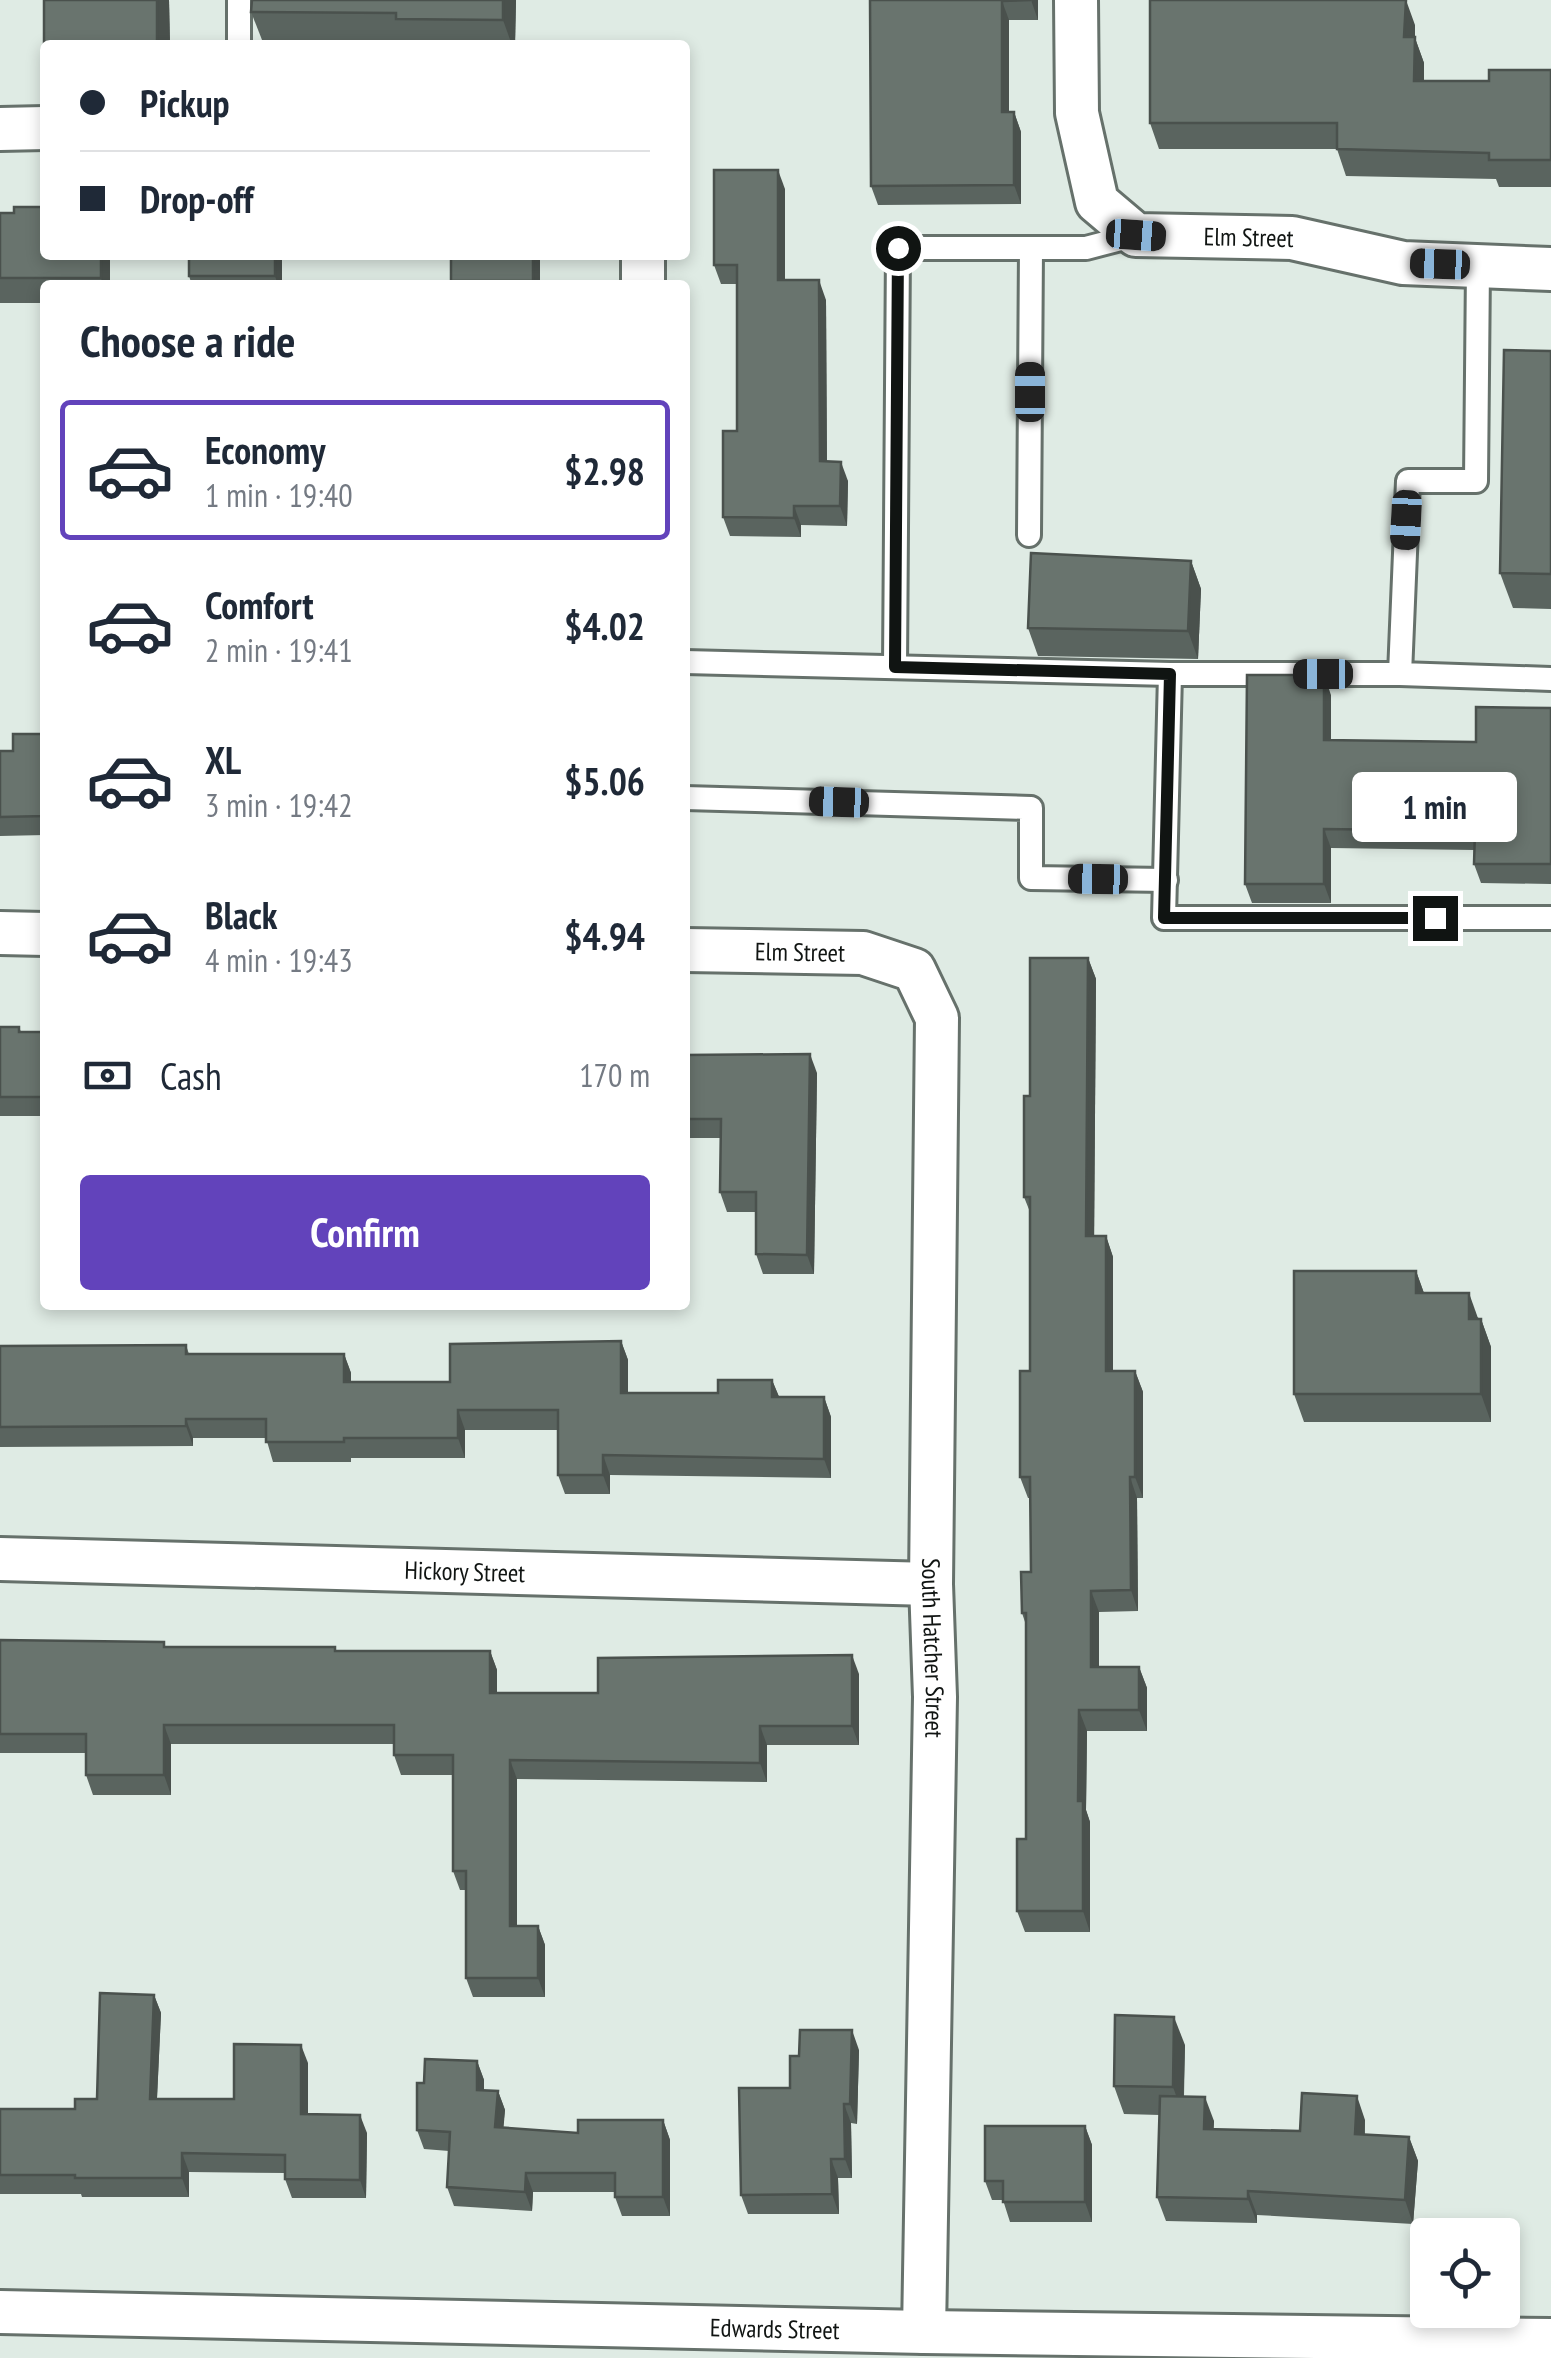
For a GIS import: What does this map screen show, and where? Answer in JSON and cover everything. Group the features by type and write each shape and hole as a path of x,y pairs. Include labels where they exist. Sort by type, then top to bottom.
{"street":[{"path":"1076,0 1077,113 1097,202 1136,235"},
{"path":"0,129 40,128"},
{"name":"Elm Street","path":"1136,235 1292,238 1402,263 1551,269"},
{"path":"0,933 40,934"},
{"name":"Elm Street","path":"690,950 863,954 914,970"},
{"name":"South Hatcher Street","path":"914,970 937,1018 931,1584 934,1696 924,2332"},
{"name":"Hickory Street","path":"0,1559 931,1584"},
{"name":"Edwards Street","path":"0,2312 924,2332 1551,2340"}],"lane":[{"path":"239,0 239,40"},
{"path":"895,667 898,248 1086,248 1136,235"},
{"path":"1030,535 1032,248"},
{"path":"1400,674 1408,481 1476,482 1478,266"},
{"path":"690,662 1551,679"},
{"path":"1170,674 1164,918 1551,918"},
{"path":"690,798 1031,808 1032,878 1166,880"}],"building":[{"path":"44,0 157,0 157,40 44,40"},
{"path":"252,0 503,0 503,20 396,19 396,13 251,12"},
{"path":"870,0 1031,0 1002,1 1002,112 1014,112 1014,185 871,186"},
{"path":"1150,0 1406,0 1404,37 1415,37 1414,81 1489,81 1489,70 1551,70 1551,160 1489,160 1489,153 1337,149 1337,123 1150,123"},
{"path":"714,170 778,170 778,280 819,280 820,461 841,462 840,506 794,506 794,518 723,517 723,431 737,431 737,265 714,265"},
{"path":"14,207 40,207 40,260 101,260 101,278 0,278 0,213 14,213"},
{"path":"189,260 275,260 275,276 189,276"},
{"path":"451,260 533,260 533,280 451,280"},
{"path":"1504,350 1551,351 1551,574 1500,573"},
{"path":"1031,553 1191,561 1188,631 1028,628"},
{"path":"1247,675 1324,675 1324,740 1476,742 1476,707 1551,708 1551,864 1474,864 1475,831 1324,829 1324,884 1245,884"},
{"path":"13,734 40,734 40,816 0,817 0,751 13,751"},
{"path":"1030,958 1088,958 1086,1236 1106,1236 1106,1371 1135,1371 1135,1477 1130,1477 1131,1590 1091,1591 1091,1667 1139,1667 1139,1710 1079,1710 1083,1911 1017,1911 1017,1839 1026,1839 1026,1613 1022,1613 1021,1572 1031,1572 1030,1477 1020,1477 1020,1371 1030,1371 1030,1197 1024,1197 1024,1096 1030,1096"},
{"path":"0,1027 40,1032 40,1097 0,1097"},
{"path":"810,1054 807,1255 756,1254 756,1192 720,1192 721,1119 690,1119 690,1055"},
{"path":"1294,1271 1416,1271 1416,1293 1469,1293 1469,1319 1481,1319 1481,1394 1294,1394"},
{"path":"621,1341 621,1393 718,1393 718,1380 772,1380 772,1397 824,1397 824,1459 603,1455 603,1475 558,1475 558,1410 458,1410 458,1438 344,1438 344,1442 266,1442 266,1419 186,1419 186,1426 0,1427 0,1346 186,1345 186,1354 344,1354 344,1382 450,1382 450,1344"},
{"path":"0,1640 164,1642 164,1647 335,1647 335,1651 490,1651 490,1693 598,1693 598,1658 852,1655 852,1726 760,1726 760,1763 510,1760 510,1926 538,1926 538,1978 466,1978 466,1871 453,1871 453,1755 394,1755 394,1725 164,1725 164,1775 86,1775 86,1734 0,1734"},
{"path":"100,1993 154,1995 150,2099 234,2099 234,2044 301,2045 301,2114 360,2115 360,2180 285,2179 285,2155 182,2153 182,2178 0,2175 0,2109 75,2109 75,2099 97,2099"},
{"path":"1115,2015 1174,2017 1173,2087 1114,2086"},
{"path":"800,2030 852,2030 850,2104 844,2104 845,2159 831,2159 832,2194 741,2195 739,2088 790,2088 790,2056 799,2056"},
{"path":"425,2059 477,2061 477,2090 498,2091 495,2127 578,2133 578,2120 663,2120 663,2197 615,2197 615,2173 526,2173 525,2192 447,2187 450,2132 417,2130 417,2083 424,2083"},
{"path":"1302,2093 1357,2096 1355,2134 1409,2137 1405,2200 1248,2191 1248,2199 1157,2197 1160,2096 1205,2097 1204,2129 1300,2131"},
{"path":"985,2126 1085,2126 1085,2202 1003,2202 1003,2181 985,2181"}],"route":[{"path":"898,248 895,667 1170,674 1164,918 1435,918"}]}
